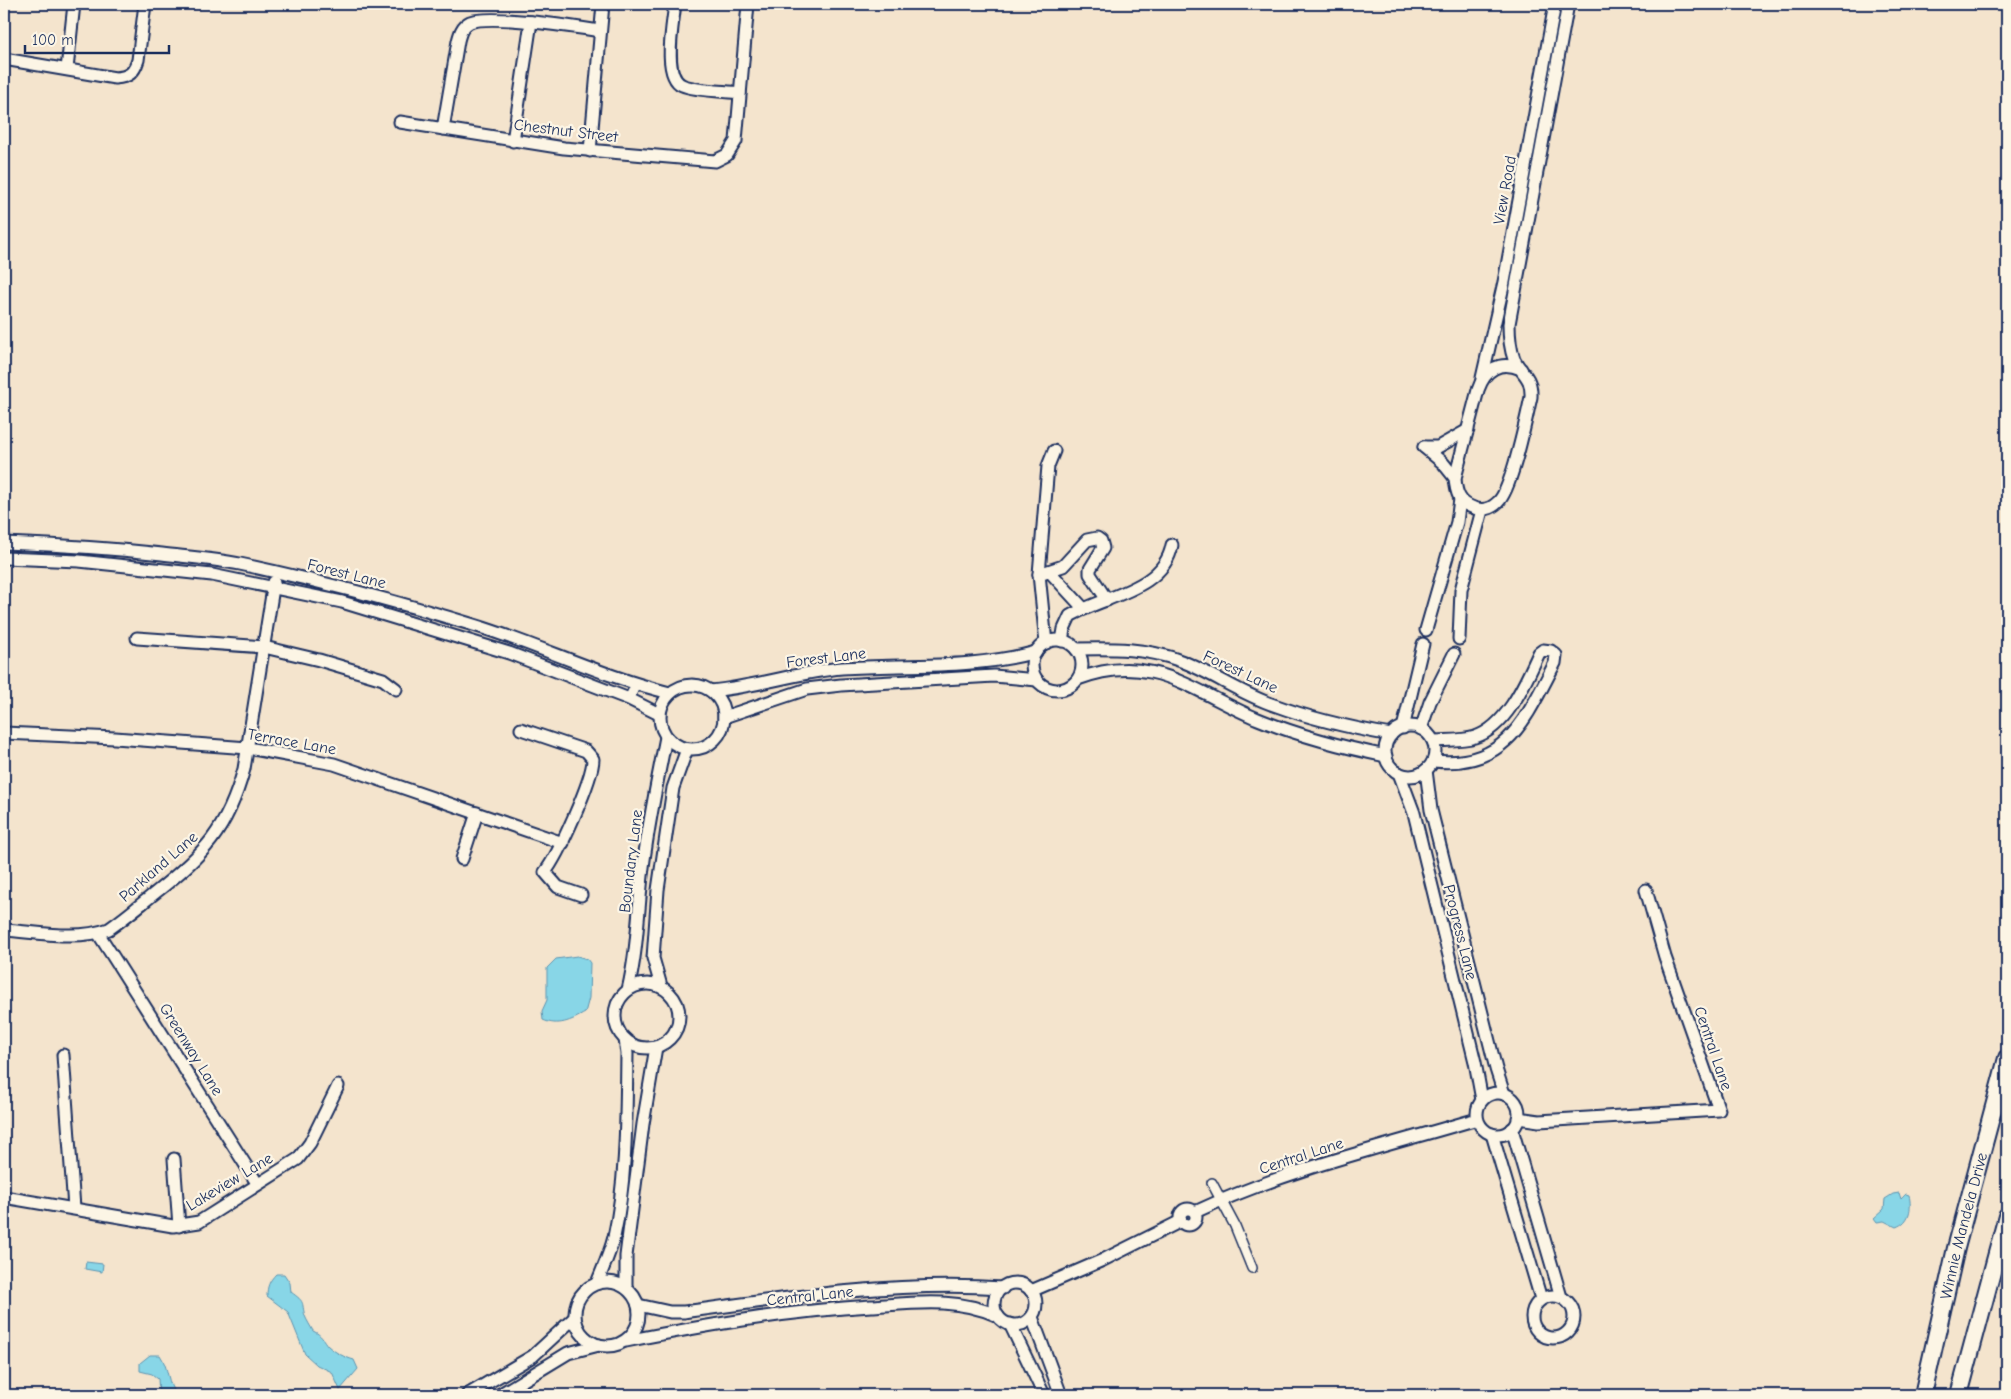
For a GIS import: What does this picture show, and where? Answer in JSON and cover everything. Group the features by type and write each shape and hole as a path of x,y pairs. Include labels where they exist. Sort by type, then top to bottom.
{"main road":[{"name":"Winnie Mandela Drive","path":"1923,1395 1956,1248 2007,1058"},
{"path":"1959,1395 2007,1216"}],"street":[{"path":"67,69 74,4"},
{"path":"4,59 115,78 132,73 138,60 145,4"},
{"path":"590,151 603,4"},
{"path":"675,4 670,60 672,76 683,86 740,93 748,4"},
{"name":"View Road","path":"1460,499 1456,492 1455,478 1481,382 1504,282 1555,4"},
{"name":"View Road","path":"1482,510 1490,508 1504,495 1522,434 1531,388 1530,380 1515,359 1510,344 1509,324 1568,4"},
{"path":"443,129 458,40 463,28 468,24 478,21 531,22 600,31"},
{"path":"513,141 531,22"},
{"name":"Chestnut Street","path":"400,122 513,141 590,151 710,161 727,155 736,141 740,93"},
{"path":"1481,382 1492,369 1498,366 1512,365 1521,369"},
{"path":"1455,478 1444,463 1424,447 1438,447 1468,430"},
{"path":"1046,643 1044,573 1048,466 1054,451"},
{"path":"1459,640 1461,590 1482,510 1467,506 1460,499"},
{"path":"1426,630 1457,522 1460,499"},
{"path":"1044,573 1063,566 1086,540 1097,538 1101,541 1103,548 1090,569 1090,574 1107,600"},
{"name":"Forest Lane","path":"4,544 59,545 177,555 240,564 276,574 361,592 480,627 636,684 670,693"},
{"path":"1062,641 1066,620 1070,616 1124,593 1154,574 1169,559 1172,545"},
{"name":"Forest Lane","path":"4,558 139,566 250,581 273,589 300,592 342,602 461,637 629,700 659,714"},
{"path":"1044,573 1084,609"},
{"name":"Parkland Lane","path":"4,930 74,934 98,933 116,924 179,874 214,839 238,793 248,748 276,574"},
{"path":"137,638 264,647 319,660 383,679 396,689"},
{"path":"1078,678 1082,664 1076,649 1062,641 1046,643 1036,652 1032,664 1037,680 1044,686 1059,690 1066,688 1078,678 1100,670 1124,669 1151,672 1177,679 1256,718 1309,738 1386,756"},
{"path":"1403,728 1422,644"},
{"name":"Forest Lane","path":"1076,649 1130,649 1157,653 1182,661 1272,705 1352,728 1391,735"},
{"path":"1432,740 1475,737 1486,730 1505,716 1539,653 1543,650 1551,651 1556,655 1555,662 1525,720 1506,742 1482,756 1456,764 1434,761"},
{"name":"Forest Lane","path":"711,690 742,688 826,670 994,660 1036,652"},
{"path":"1421,729 1430,702 1454,654"},
{"name":"Forest Lane","path":"724,717 807,689 841,685 994,676 1037,680"},
{"path":"629,700 636,684"},
{"path":"690,684 711,690 718,698 724,717 723,726 713,741 705,746 687,749 666,737 662,730 659,714 664,699 670,693 690,684"},
{"path":"1415,727 1421,729 1432,740 1434,761 1426,770 1413,776 1399,773 1393,769 1386,756 1386,748 1391,735 1403,728 1415,727"},
{"path":"520,729 586,751 593,759 563,843 555,859 545,872 558,887 581,896"},
{"name":"Terrace Lane","path":"4,733 115,738 248,748 334,764 563,843"},
{"name":"Boundary Lane","path":"628,990 634,964 642,875 666,737"},
{"name":"Boundary Lane","path":"661,986 653,958 658,890 673,788 687,749"},
{"name":"Progress Lane","path":"1426,770 1431,810 1496,1069 1504,1094"},
{"name":"Progress Lane","path":"1399,773 1414,813 1473,1053 1482,1100"},
{"path":"462,859 477,813"},
{"name":"Central Lane","path":"1518,1118 1539,1121 1719,1110 1665,957 1646,890"},
{"name":"Greenway Lane","path":"98,933 258,1183"},
{"path":"646,983 661,986 675,999 680,1018 673,1035 656,1047 645,1048 634,1046 625,1039 616,1025 616,1008 620,998 628,990 646,983"},
{"path":"597,1283 611,1247 617,1220 624,1155 625,1039"},
{"path":"499,1395 568,1353 599,1345 616,1346 626,1341 638,1325 638,1305 626,1288 627,1251 656,1047"},
{"path":"63,1055 74,1208"},
{"name":"Lakeview Lane","path":"4,1197 179,1226 198,1222 305,1152 338,1086"},
{"path":"1492,1094 1504,1094 1517,1106 1518,1118 1512,1129 1500,1135 1492,1134 1482,1129 1477,1119 1478,1106 1482,1100 1492,1094"},
{"name":"Central Lane","path":"638,1305 670,1312 684,1312 848,1291 948,1287 1003,1288 1013,1284 1020,1284 1032,1291 1103,1260 1181,1221 1185,1225 1193,1224 1196,1220 1195,1212 1245,1190 1364,1151 1477,1119"},
{"path":"1512,1129 1561,1297"},
{"path":"1492,1134 1541,1299"},
{"path":"174,1159 179,1226"},
{"path":"1212,1183 1242,1240 1252,1268"},
{"path":"599,1345 584,1338 577,1329 574,1318 575,1307 579,1297 587,1288 597,1283 607,1282 626,1288"},
{"path":"998,1316 994,1303 996,1296 1003,1288"},
{"path":"1032,1291 1036,1304 1032,1317 1061,1395"},
{"path":"1551,1295 1561,1297 1569,1302 1573,1310 1574,1320 1571,1328 1564,1335 1555,1338 1546,1337 1538,1332 1533,1324 1532,1314 1535,1306 1541,1299 1551,1295"},
{"name":"Central Lane","path":"626,1341 711,1324 830,1308 949,1302 972,1306 998,1316 1010,1324"},
{"path":"1032,1317 1022,1324 1010,1324 1044,1395"},
{"path":"467,1395 533,1356 574,1318"}],"water":[{"path":"577,956 587,959 590,963 589,998 585,1013 559,1023 543,1020 542,1011 547,1000 547,968 556,959"},
{"path":"1899,1193 1901,1199 1906,1194 1909,1195 1910,1210 1904,1222 1896,1227 1884,1221 1877,1222 1874,1218 1884,1209 1885,1199"},
{"path":"86,1262 103,1264 102,1272 85,1269"},
{"path":"276,1274 284,1274 290,1283 291,1292 302,1302 305,1316 313,1331 334,1351 354,1360 358,1369 340,1390 332,1372 317,1365 305,1354 288,1312 267,1296 269,1284"},
{"path":"150,1355 160,1355 176,1395 159,1395 158,1379 152,1374 140,1371 140,1363"}]}
